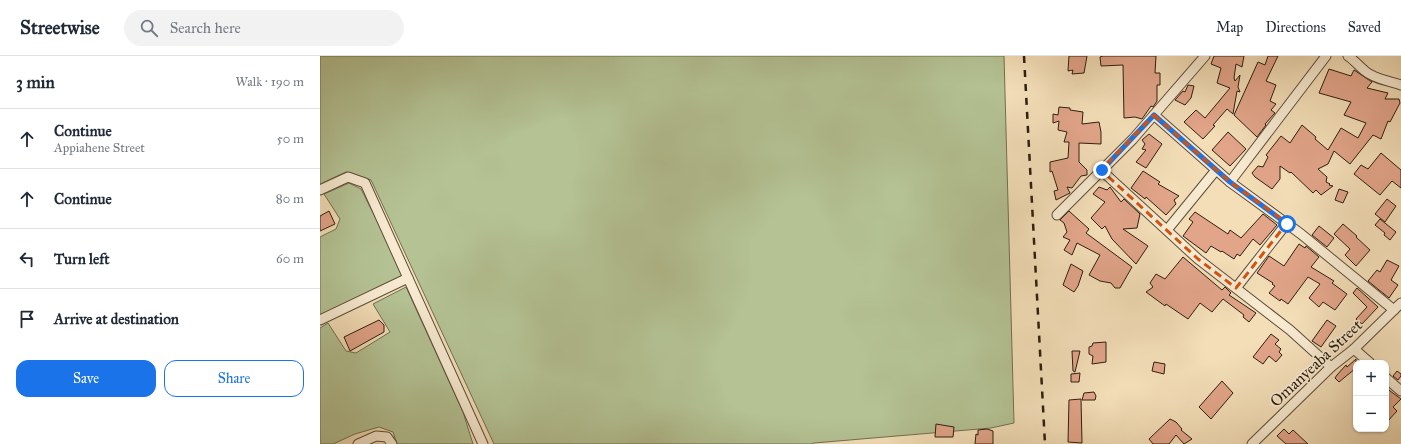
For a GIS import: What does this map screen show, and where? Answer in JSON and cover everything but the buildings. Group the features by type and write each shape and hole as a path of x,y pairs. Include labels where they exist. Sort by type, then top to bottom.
{"street":[{"path":"1057,215 1154,115 1205,56"},
{"path":"1230,182 1326,56"},
{"path":"1348,56 1358,59 1365,71 1372,75 1401,85"},
{"path":"1154,115 1230,182 1287,224 1394,310"},
{"path":"1102,170 1198,259 1257,303 1331,367"},
{"path":"1167,230 1216,170"},
{"path":"320,190 348,177 365,183 483,444"},
{"path":"1236,288 1287,224"},
{"path":"320,320 408,278"},
{"name":"Omanyeaba Street","path":"1252,444 1331,367 1354,349 1401,303"},
{"path":"1354,349 1367,360"},
{"path":"1389,381 1401,391"},
{"path":"358,444 376,436 387,437 392,444"}],"highlighted area":[{"path":"1154,115 1230,182 1287,223 1236,288 1198,259 1101,170"}],"green space":[{"path":"320,56 1004,56 1014,423 991,428 812,444 494,444 371,180 346,172 320,184"},
{"path":"349,183 361,189 404,274 400,280 320,316 320,237 336,229 340,219 324,194"},
{"path":"406,287 463,412 473,444 397,444 393,432 379,427 355,434 333,444 320,444 320,328 328,323 346,351 356,353 390,332 373,304"}],"railway":[{"path":"1024,56 1045,444"}],"route":[{"path":"1102,170 1133,139 1154,115 1230,182 1287,224"}]}
